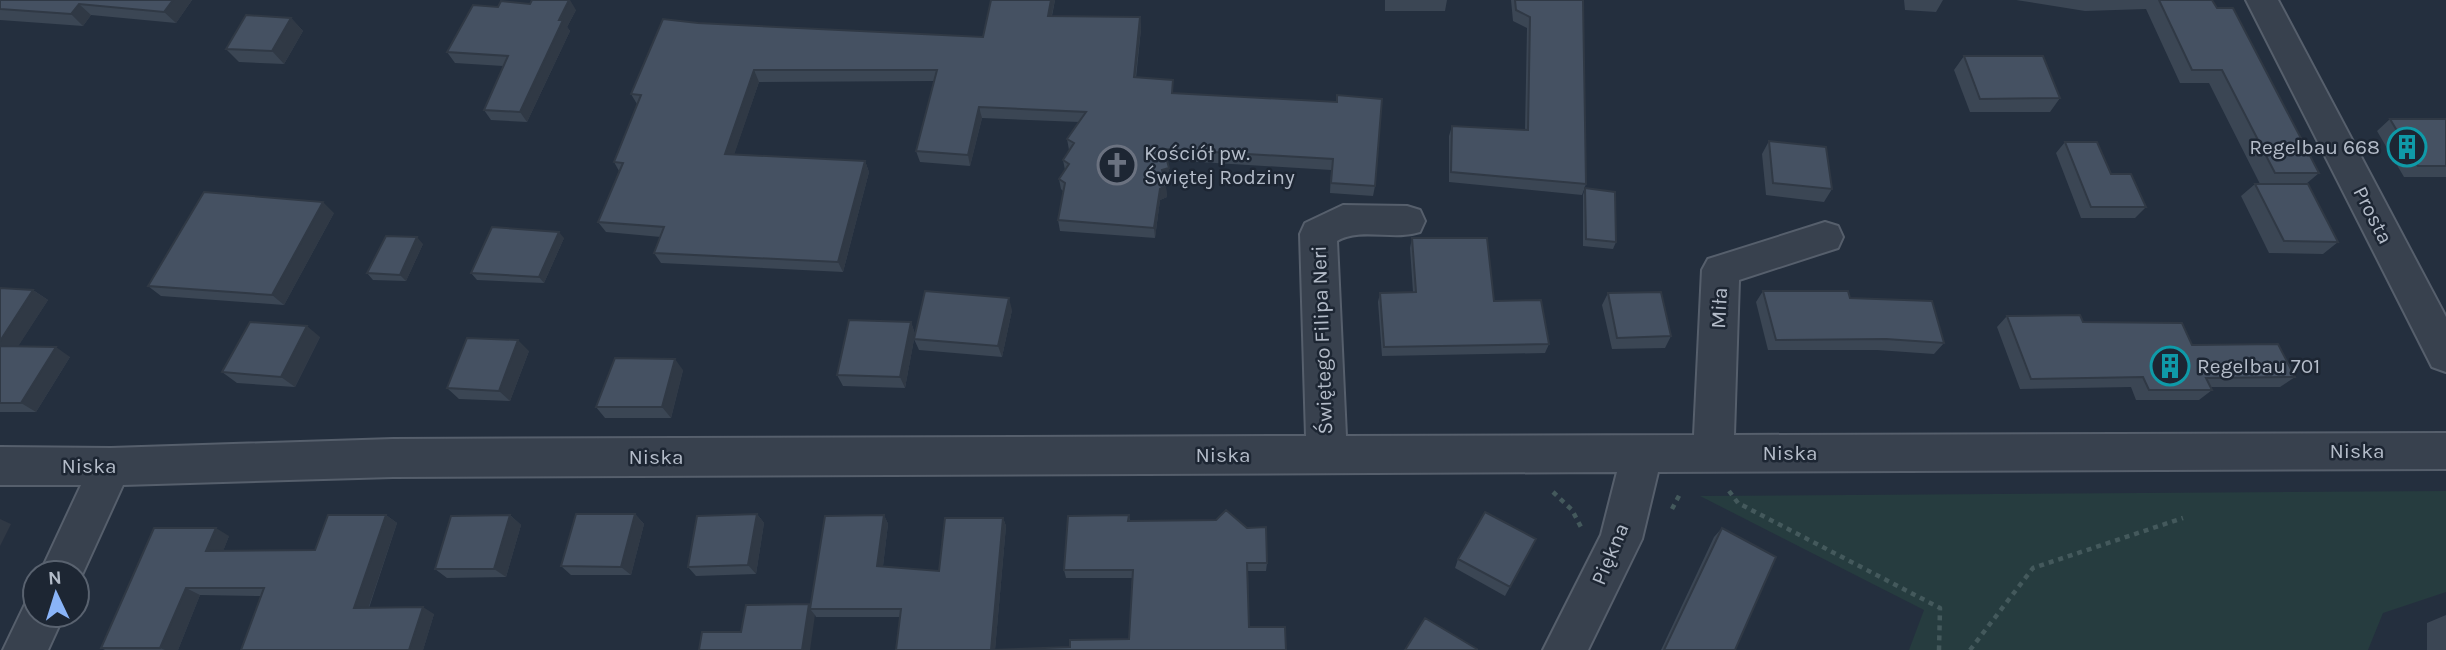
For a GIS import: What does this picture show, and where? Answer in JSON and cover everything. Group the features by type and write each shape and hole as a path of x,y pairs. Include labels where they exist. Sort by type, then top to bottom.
{"street":[{"name":"Prosta","path":"2262,0 2446,355"},
{"name":"Świętego Filipa Neri","path":"1327,454 1318,234 1343,220 1407,221"},
{"name":"Miła","path":"1716,453 1713,422 1721,270 1825,237"},
{"name":"Niska","path":"0,466 111,467 393,458 2446,451"},
{"name":"Piękna","path":"1565,650 1621,539 1642,454"},
{"path":"68,559 111,467"},
{"path":"25,650 35,629"}],"path":[{"path":"1671,513 1683,488"},
{"path":"1740,488 1726,488 1738,503 1940,608 1939,650"},
{"path":"1551,490 1572,510 1587,537"},
{"path":"1970,650 2032,568 2183,518"}],"green space":[{"path":"2446,491 2446,592 2383,613 2368,650 1909,650 1924,610 1700,496"}],"building":[{"path":"0,0 173,0 164,12 79,4 71,14 0,9"},
{"path":"532,0 569,0 559,20 563,20 520,112 484,110 508,56 447,52 473,5 498,7 501,1 530,4"},
{"path":"991,0 1051,0 1048,16 1140,17 1134,77 1173,80 1172,93 1337,102 1337,95 1382,99 1375,186 1331,183 1333,159 1164,149 1169,168 1162,170 1166,186 1160,189 1154,228 1058,220 1065,183 1059,179 1069,164 1063,160 1074,143 1067,139 1086,112 979,107 968,155 916,151 937,70 754,70 725,154 865,161 838,262 654,253 664,227 598,222 623,163 614,162 641,95 631,94 663,19 983,37"},
{"path":"1515,0 1583,0 1586,184 1451,172 1452,126 1528,130 1530,17 1516,10"},
{"path":"2159,0 2212,0 2217,8 2233,8 2319,173 2275,173 2222,70 2192,70"},
{"path":"246,15 291,18 272,51 226,49"},
{"path":"1964,56 2043,56 2060,98 1980,99"},
{"path":"2390,119 2446,119 2446,166 2418,166"},
{"path":"1769,141 1826,147 1832,189 1773,183"},
{"path":"2065,142 2097,142 2111,174 2131,174 2146,207 2091,207"},
{"path":"2255,184 2308,184 2338,242 2284,241"},
{"path":"1585,188 1615,192 1616,242 1586,239"},
{"path":"204,192 323,202 272,295 148,286"},
{"path":"492,227 559,232 539,277 471,273"},
{"path":"386,236 417,237 400,275 367,273"},
{"path":"1412,238 1487,238 1494,301 1541,300 1549,344 1384,347 1380,293 1416,292"},
{"path":"0,288 33,290 0,341"},
{"path":"925,291 1009,298 998,346 914,339"},
{"path":"1763,291 1848,291 1850,298 1932,301 1944,343 1886,339 1776,340"},
{"path":"1661,292 1671,336 1617,338 1608,293"},
{"path":"2080,315 2083,322 2182,323 2192,345 2278,344 2295,377 2206,378 2212,390 2149,390 2143,377 2031,379 2007,316"},
{"path":"849,320 911,322 900,377 837,375"},
{"path":"250,322 307,326 281,377 222,372"},
{"path":"467,338 518,340 499,391 447,388"},
{"path":"0,346 56,347 21,403 0,403"},
{"path":"615,358 675,359 662,407 596,407"},
{"path":"1226,510 1247,528 1266,527 1267,563 1247,563 1249,627 1285,627 1286,650 991,650 1070,647 1070,640 1129,639 1133,570 1064,570 1068,516 1129,515 1128,521 1216,520"},
{"path":"1485,512 1536,539 1510,587 1458,559"},
{"path":"576,514 635,514 621,567 561,566"},
{"path":"757,514 748,565 688,567 697,516"},
{"path":"328,515 386,515 354,608 423,607 409,650 241,650 264,588 186,588 160,648 101,648 154,528 216,528 206,551 315,550"},
{"path":"510,515 494,569 435,569 451,516"},
{"path":"884,515 877,566 939,571 945,518 1003,518 991,650 896,650 901,609 810,609 825,516"},
{"path":"1722,528 1776,557 1735,650 1664,650"},
{"path":"809,604 802,650 699,650 702,632 741,632 746,605"},
{"path":"1425,618 1477,649 1477,650 1405,650"}],"place":[{"name":"Regelbau 668","path":"2407,147"},
{"name":"Kościół pw. Świętej Rodziny","path":"1117,165"},
{"name":"Regelbau 701","path":"2170,366"}]}
